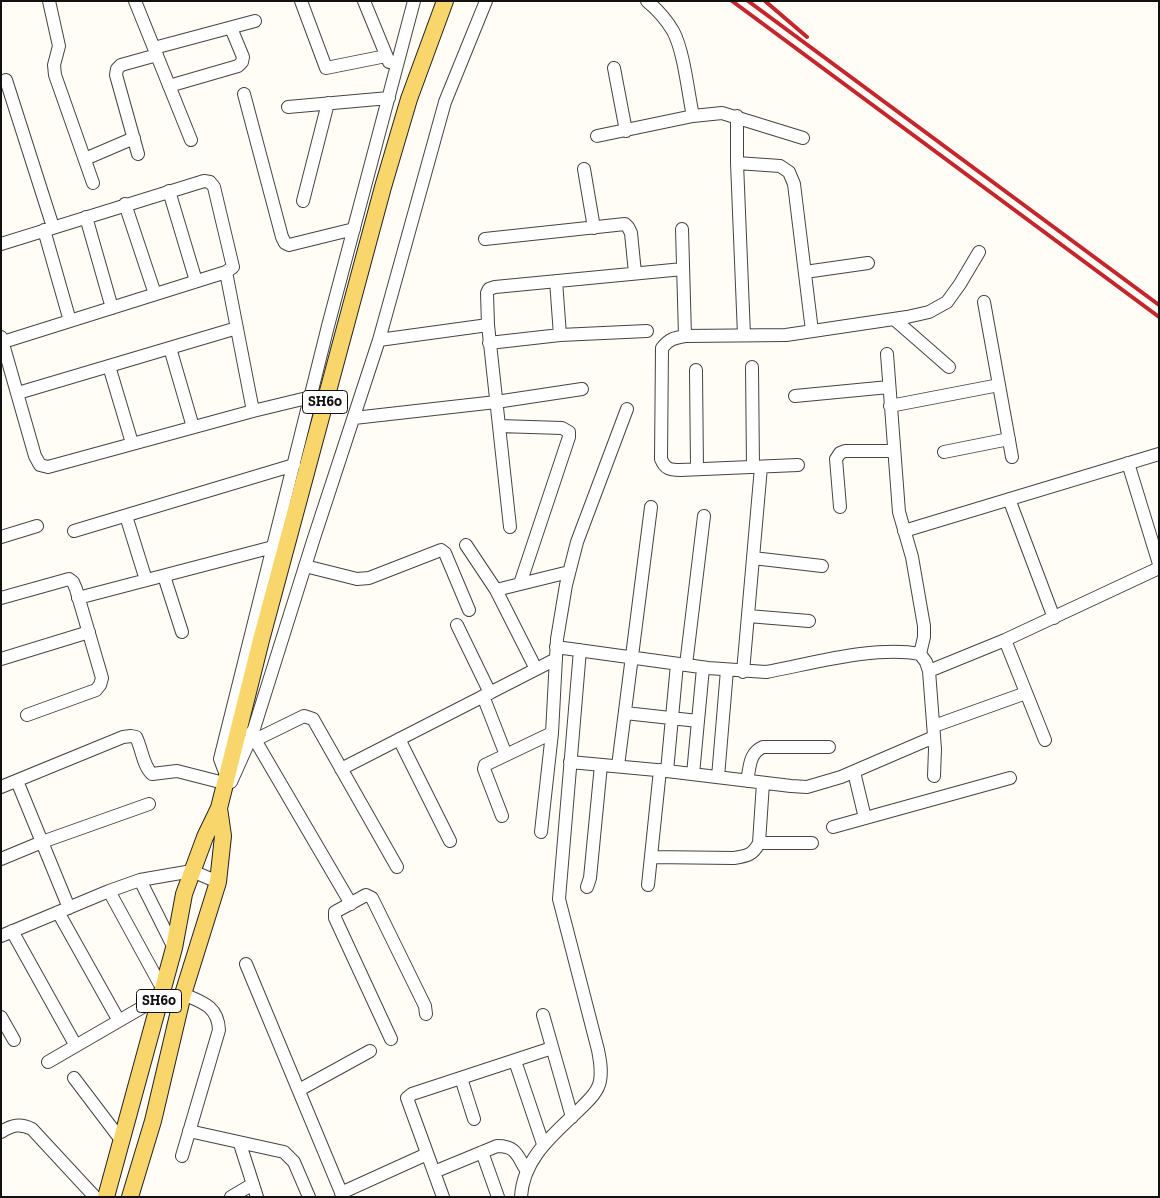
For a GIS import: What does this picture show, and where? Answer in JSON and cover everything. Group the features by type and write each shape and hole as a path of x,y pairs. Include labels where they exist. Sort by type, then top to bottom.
{"main road":[{"name":"SH60","path":"106,1197 174,948 184,894 219,808 241,716 383,187 409,100 445,1"},
{"name":"SH60","path":"130,1197 154,1121 183,994 218,882 223,836 219,808"}],"street":[{"path":"49,1 59,46 54,65 55,75 93,183"},
{"path":"136,1 191,140"},
{"path":"301,1 326,68 386,56"},
{"path":"364,1 394,76"},
{"path":"1,787 123,737 131,736 136,737 147,769 152,774 177,770 225,779 220,759 311,397 414,1"},
{"path":"219,808 254,737 305,566 379,340 445,102 486,1"},
{"path":"647,1 661,13 673,31 678,43 693,116"},
{"path":"138,154 116,75 117,69 121,65 155,51 255,21"},
{"path":"169,86 238,66 242,62 243,57 232,28"},
{"path":"614,68 626,131"},
{"path":"6,80 49,229 70,321"},
{"path":"244,94 282,237 286,244 289,245 354,229"},
{"path":"288,107 389,98"},
{"path":"303,201 328,103"},
{"path":"597,136 693,116 722,113 737,116 803,138"},
{"path":"737,116 744,336"},
{"path":"85,159 134,138"},
{"path":"737,163 780,166 789,172 794,184 812,331"},
{"path":"584,169 594,228"},
{"path":"1,244 204,181 210,182 214,187 233,263 231,269 226,272 70,321 2,339 4,355 18,393 35,456 40,465 48,467 311,397"},
{"path":"169,191 196,281"},
{"path":"126,204 155,294"},
{"path":"86,217 112,308"},
{"path":"485,239 625,224 631,232 635,273"},
{"path":"682,229 685,336"},
{"path":"798,465 670,470 664,466 661,460 662,348 667,342 672,338 685,336 786,335 929,312 947,302 979,252"},
{"path":"805,272 868,263"},
{"path":"510,527 488,325 486,299 489,289 683,269"},
{"path":"226,272 253,411"},
{"path":"556,281 560,335"},
{"path":"984,302 1012,457"},
{"path":"894,319 949,366"},
{"path":"379,340 488,325"},
{"path":"18,393 237,328"},
{"path":"490,343 560,335 647,332"},
{"path":"170,348 193,427"},
{"path":"887,354 888,387 899,512 912,557 924,626 924,637 920,654"},
{"path":"109,366 132,444"},
{"path":"743,672 753,558 757,467 752,367"},
{"path":"696,370 697,469"},
{"path":"890,406 999,385"},
{"path":"795,396 888,387"},
{"path":"354,418 496,402 582,389"},
{"path":"542,832 552,733 556,653 569,572 577,542 627,409"},
{"path":"499,426 562,428 569,432 569,438 520,584"},
{"path":"944,452 1008,439"},
{"path":"840,507 836,459 840,453 845,451 894,451"},
{"path":"904,530 1159,454"},
{"path":"929,671 1054,618 1159,566 1128,463"},
{"path":"74,531 294,465"},
{"path":"1008,499 1054,618"},
{"path":"618,766 651,507"},
{"path":"126,516 146,580"},
{"path":"648,885 704,516"},
{"path":"1,537 37,526"},
{"path":"466,545 496,590 536,669"},
{"path":"78,598 273,548"},
{"path":"305,566 357,579 369,578 441,550 445,553 469,610"},
{"path":"753,558 822,566"},
{"path":"496,590 569,572"},
{"path":"164,576 182,632"},
{"path":"1,598 69,578 73,582 102,678 96,690 27,715"},
{"path":"748,616 809,621"},
{"path":"457,625 486,694 506,754"},
{"path":"1,659 88,632"},
{"path":"1005,640 1045,740"},
{"path":"521,1197 521,1184 526,1170 543,1144 594,1094 600,1082 601,1069 559,899 580,650"},
{"path":"341,769 536,669 556,653 580,650 703,668 766,672 875,652 904,650 920,654 926,662 929,671 934,732 934,776"},
{"path":"694,774 703,668"},
{"path":"718,778 727,670"},
{"path":"570,762 807,787 854,772 934,732 1026,693"},
{"path":"625,713 698,721"},
{"path":"241,716 350,904"},
{"path":"254,737 304,716 313,719 397,867"},
{"path":"502,816 484,769 485,765 552,733"},
{"path":"399,739 450,841"},
{"path":"747,781 752,755 763,747 829,748"},
{"path":"587,887 590,878 601,765"},
{"path":"854,772 865,818"},
{"path":"833,827 1010,778"},
{"path":"17,781 42,842 64,910 119,1021"},
{"path":"651,857 734,858 748,856 755,851 758,843 763,783"},
{"path":"1,858 150,804"},
{"path":"758,843 812,843"},
{"path":"76,1046 7,934 108,891 140,880 192,871 218,882"},
{"path":"140,880 174,948"},
{"path":"48,1062 119,1021 161,992 108,891"},
{"path":"391,1039 334,915 336,912 366,895 372,898 424,1006 426,1014"},
{"path":"246,964 342,1195 427,1154"},
{"path":"182,1156 219,1030 219,1024 210,1006 183,994"},
{"path":"543,1015 572,1117"},
{"path":"1,1017 14,1040"},
{"path":"443,1197 407,1098 412,1094 552,1048"},
{"path":"298,1090 370,1050"},
{"path":"515,1061 543,1144"},
{"path":"74,1078 121,1140"},
{"path":"461,1078 474,1119"},
{"path":"1,1132 16,1124 25,1125 32,1129 95,1197"},
{"path":"189,1131 240,1144 279,1150 290,1156 309,1197"},
{"path":"231,1197 255,1191 240,1144"},
{"path":"434,1172 497,1146 507,1146 514,1150 526,1170"},
{"path":"482,1152 498,1197"}],"railway":[{"path":"732,1 1159,317"},
{"path":"748,1 1159,305"},
{"path":"765,1 807,37"}]}
